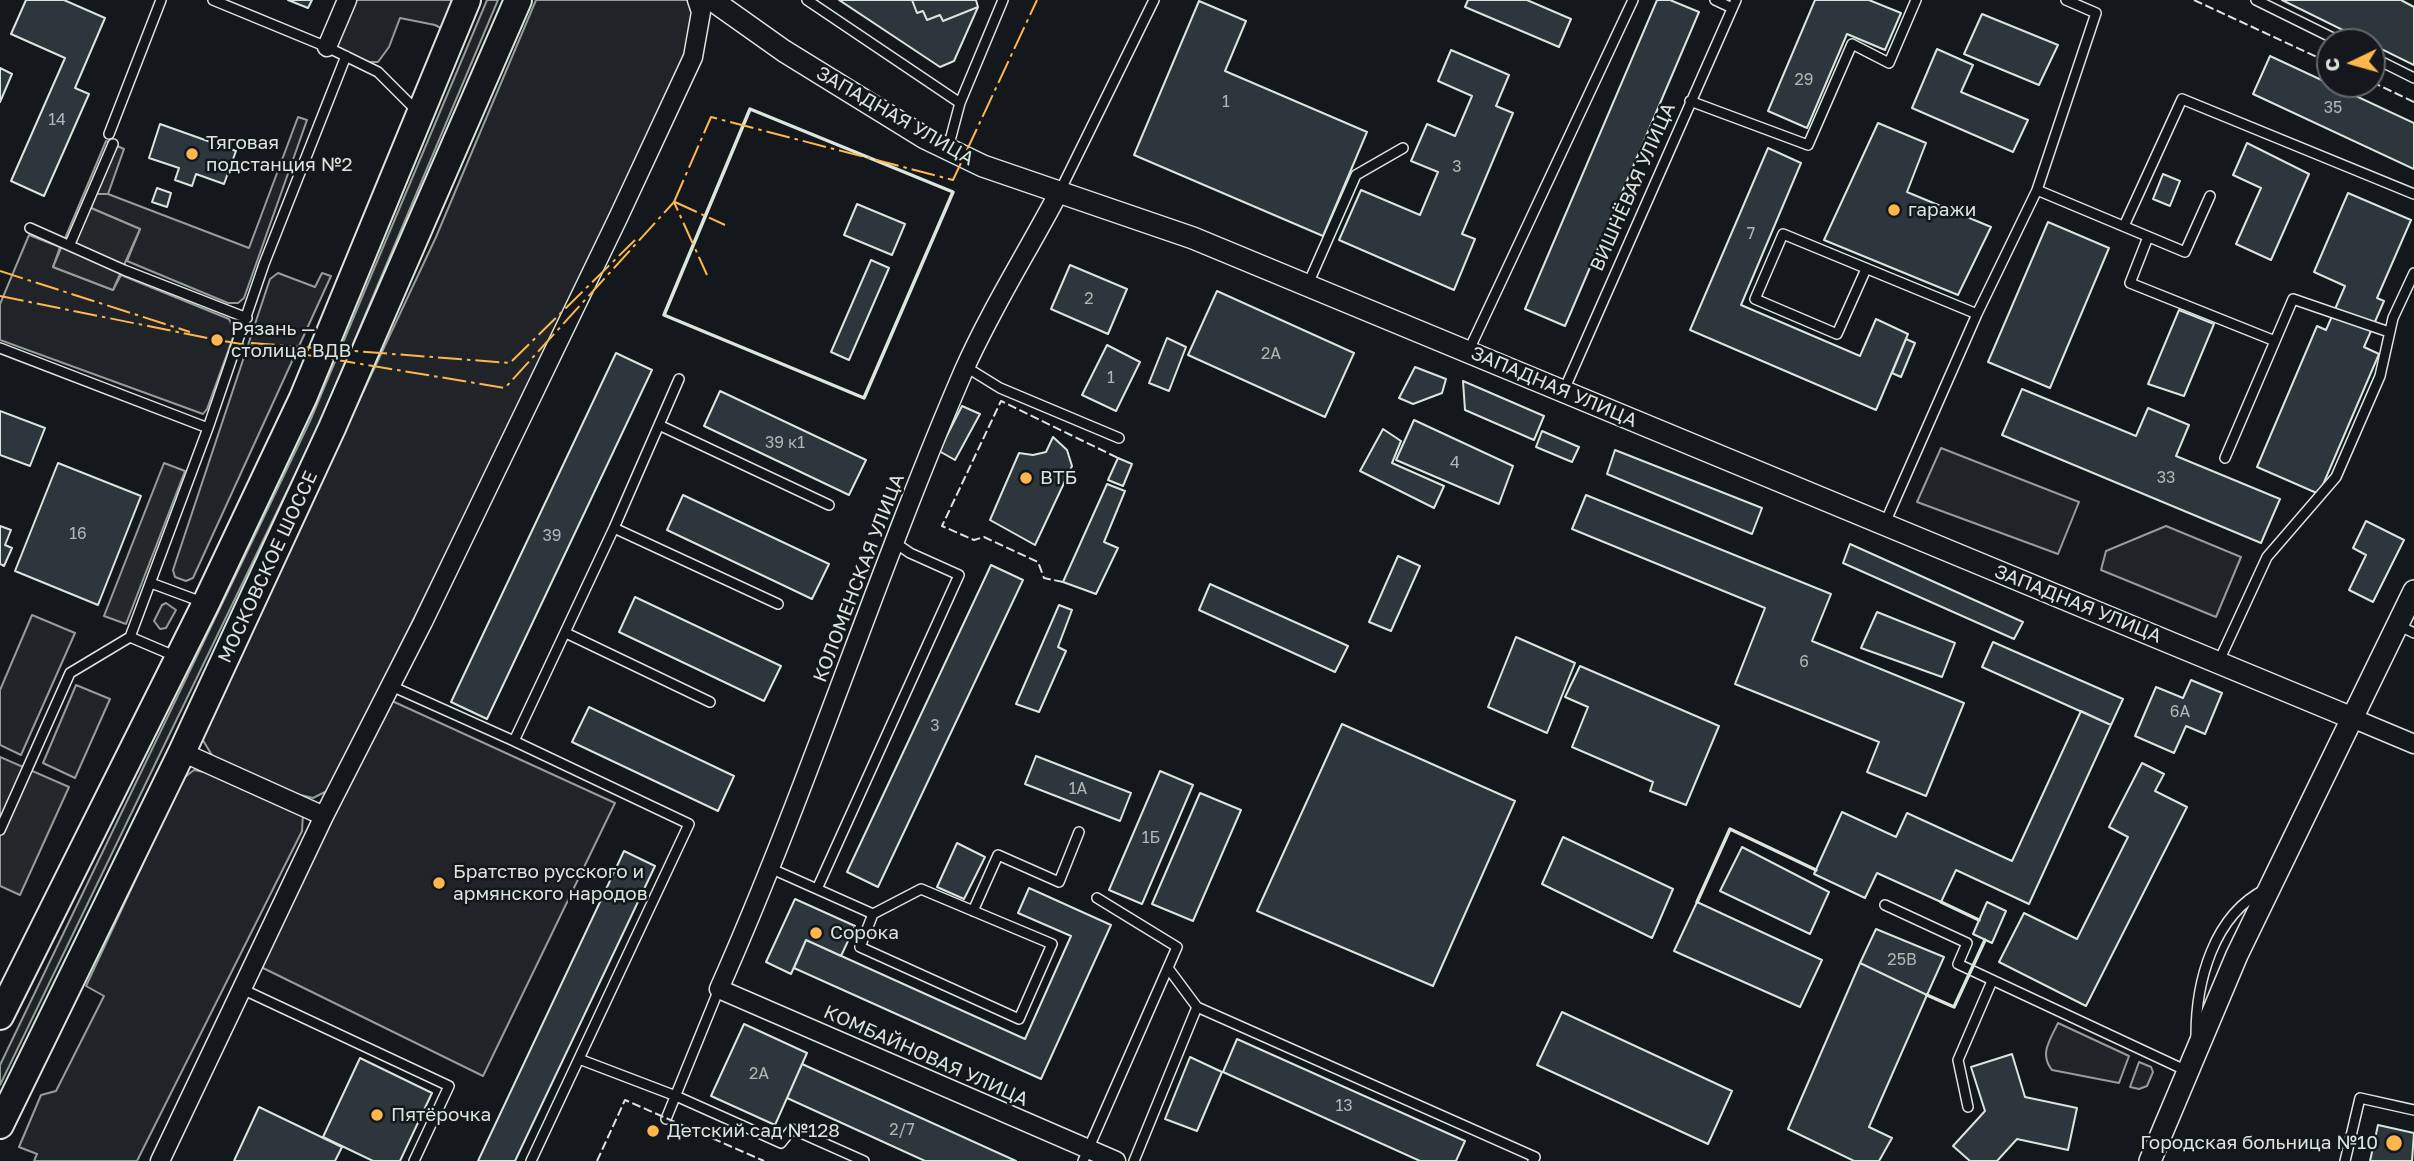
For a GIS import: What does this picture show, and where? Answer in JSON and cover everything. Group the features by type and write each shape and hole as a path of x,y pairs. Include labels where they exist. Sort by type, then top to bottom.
{"main road":[{"name":"МОСКОВСКОЕ ШОССЕ","path":"0,1016 206,603 303,398 418,112 467,0"},
{"name":"МОСКОВСКОЕ ШОССЕ","path":"0,1125 182,752 332,428 517,0"}],"street":[{"path":"327,47 347,0"},
{"path":"160,1161 324,816 565,332 693,57 701,12 697,0"},
{"name":"ЗАПАДНАЯ УЛИЦА","path":"712,0 784,51 947,150 982,166 1193,238 1308,284 2414,744"},
{"name":"КОЛОМЕНСКАЯ УЛИЦА","path":"719,989 772,869 894,541 966,367 1059,192"},
{"path":"2150,1161 2196,1050 2270,887 2352,718 2406,629 2414,591"},
{"path":"182,752 324,816"},
{"name":"КОМБАЙНОВАЯ УЛИЦА","path":"719,989 1085,1155 1116,1161"}],"lane":[{"path":"109,134 161,0"},
{"path":"213,0 327,47 378,72 418,112"},
{"path":"807,0 960,103"},
{"path":"947,150 960,103 1003,0"},
{"path":"1059,192 1154,0"},
{"path":"1468,351 1633,0"},
{"path":"1715,0 1734,4"},
{"path":"1690,101 1808,145 1852,44 1889,63 1916,0"},
{"path":"1884,525 1977,314 2037,190 2096,13 2066,0"},
{"path":"2256,0 2316,30"},
{"name":"ВИШНЁВАЯ УЛИЦА","path":"1563,390 1734,4"},
{"path":"0,830 70,673 130,637 346,57"},
{"path":"2386,64 2414,78"},
{"path":"2124,226 2182,99 2414,194"},
{"path":"70,244 113,144"},
{"path":"1308,284 1356,175 1404,148"},
{"path":"2037,190 2185,252 2210,196"},
{"path":"30,228 124,270 247,318"},
{"path":"1866,269 1837,334 1755,299 1783,234 1977,314"},
{"path":"2148,237 2130,283 2275,341"},
{"path":"2219,662 2267,557 2336,477 2380,376 2389,332 2414,273"},
{"path":"2225,458 2292,299 2389,332"},
{"path":"0,348 208,428"},
{"path":"966,367 1000,388 1119,438"},
{"path":"514,740 614,528 679,379"},
{"path":"659,425 829,505"},
{"path":"614,528 778,604"},
{"path":"817,889 959,575 910,553 894,541"},
{"path":"151,583 206,603"},
{"path":"566,633 710,702"},
{"path":"130,637 179,658"},
{"path":"389,685 514,740 689,824 531,1161"},
{"path":"973,911 998,855 1059,882 1079,832"},
{"path":"772,869 873,914"},
{"path":"922,889 973,911 1052,943 1019,1019 860,947 873,914 922,889"},
{"path":"1085,1155 1177,947 1097,898"},
{"path":"1885,905 1967,943 1958,964 2187,1071"},
{"path":"1168,968 1197,1007 1535,1157 1533,1161"},
{"path":"1968,1107 1958,1060 1992,981"},
{"path":"242,989 449,1086 414,1161"},
{"path":"666,1119 719,989"},
{"path":"1134,1161 1197,1007"},
{"path":"579,1059 676,1096 781,1143 792,1129 864,1161"},
{"path":"2345,1161 2360,1098 2414,1110"}],"shaded area":[{"path":"347,0 467,0 452,34 435,25 400,18 389,47 378,62 357,62 327,47"},
{"path":"487,0 498,0 318,427 0,1085 0,1065 310,421"},
{"path":"536,0 689,0 693,7 685,55 613,216 329,790 313,798 296,794 213,757 201,737 436,237"},
{"path":"298,117 307,120 244,298 238,303 228,303 127,261 140,229 91,208 96,194 108,194 249,248"},
{"path":"106,141 124,149 108,194 96,194 91,208 140,229 113,290 53,267"},
{"path":"29,235 60,247 53,267 113,290 121,275 229,319 235,332 203,414 0,340 0,304"},
{"path":"278,273 315,287 322,273 331,276 193,578 186,581 175,577 173,570 270,279"},
{"path":"1941,448 2079,502 2058,554 1917,502"},
{"path":"164,463 185,471 126,624 104,616"},
{"path":"2166,526 2241,557 2216,617 2101,570 2106,551"},
{"path":"166,603 176,610 166,628 160,629 154,621 162,605"},
{"path":"32,615 75,633 21,755 0,745 0,690"},
{"path":"76,685 110,699 75,778 43,763"},
{"path":"390,700 615,803 483,1076 261,967"},
{"path":"0,757 69,787 20,895 0,886"},
{"path":"194,770 209,773 303,814 302,831 137,1161 34,1161 37,1154 19,1147 41,1095 56,1091 104,996 86,986 175,795 185,777"},
{"path":"2058,1023 2129,1056 2119,1083 2052,1070 2046,1053"},
{"path":"2139,1062 2151,1067 2153,1072 2147,1086 2139,1089 2130,1087"}],"building":[{"path":"26,0 64,0 105,18 75,88 89,94 44,196 11,181 65,58 11,34"},
{"path":"288,0 312,0 308,8"},
{"path":"839,0 912,0 917,13 923,11 927,20 940,15 943,21 978,7 954,61 940,67"},
{"path":"912,0 976,0 978,7 943,21 940,15 927,20 923,11 917,13"},
{"path":"1468,0 1527,0 1571,19 1559,47 1465,7"},
{"path":"1657,0 1670,0 1699,12 1565,326 1525,309"},
{"path":"1815,0 1869,0 1901,13 1885,50 1847,34 1807,128 1768,111"},
{"path":"2282,0 2401,0 2414,7 2414,65 2386,51 2386,28 2339,28"},
{"path":"1199,1 1246,21 1225,71 1367,132 1323,236 1134,155"},
{"path":"1982,14 2058,45 2039,85 1964,54"},
{"path":"1937,49 1973,65 1961,92 2028,120 2013,152 1912,108"},
{"path":"1451,50 1509,75 1496,106 1513,113 1462,234 1475,239 1454,290 1339,240 1361,190 1420,215 1438,172 1411,161 1427,124 1455,136 1472,96 1438,81"},
{"path":"2270,56 2316,77 2316,98 2360,98 2414,123 2414,169 2253,94"},
{"path":"0,68 12,74 0,102"},
{"name":"гаражи","path":"1878,123 1926,143 1907,192 1991,227 1958,295 1824,240"},
{"name":"Тяговая подстанция №2","path":"160,124 236,151 224,184 196,174 192,186 175,180 179,168 149,158"},
{"path":"2247,143 2309,174 2271,260 2236,244 2261,188 2233,175"},
{"path":"1768,148 1801,163 1741,305 1860,356 1876,319 1908,334 1876,410 1690,330"},
{"path":"2163,174 2180,181 2170,206 2153,199"},
{"path":"157,188 171,193 167,207 152,202"},
{"path":"2348,193 2411,220 2377,298 2384,301 2364,347 2379,354 2319,494 2257,467 2317,326 2326,330 2345,286 2314,272"},
{"path":"857,204 905,224 892,255 844,235"},
{"path":"2048,222 2109,248 2050,388 1988,362"},
{"path":"871,260 889,268 849,360 831,352"},
{"path":"1070,265 1127,289 1108,334 1051,309"},
{"path":"1217,291 1354,353 1325,417 1188,355"},
{"path":"2179,310 2214,324 2184,396 2148,384"},
{"path":"1167,338 1186,347 1169,391 1149,383"},
{"path":"1906,339 1915,343 1901,377 1892,373"},
{"path":"1107,345 1140,362 1116,411 1082,395"},
{"path":"616,353 652,370 487,719 451,702"},
{"path":"1415,367 1446,379 1442,393 1413,404 1399,398"},
{"path":"1463,381 1544,416 1534,440 1465,410"},
{"path":"2022,389 2136,436 2148,408 2189,425 2176,456 2280,499 2261,543 2002,435"},
{"path":"720,391 866,460 849,495 704,426"},
{"path":"962,406 980,414 955,460 939,451"},
{"path":"0,411 45,428 30,466 0,455"},
{"path":"1414,420 1513,466 1499,504 1396,460"},
{"path":"1383,429 1401,441 1392,463 1444,486 1434,508 1360,471"},
{"path":"1542,431 1579,447 1572,462 1536,447"},
{"path":"1053,437 1067,450 1072,466 1035,545 990,520 1019,453 1033,455 1046,452"},
{"path":"1615,450 1762,508 1752,534 1607,474"},
{"path":"1118,458 1132,464 1123,486 1108,480"},
{"path":"58,463 141,496 98,605 15,571"},
{"path":"1107,484 1125,491 1104,542 1118,548 1096,594 1063,582"},
{"path":"683,495 829,564 812,599 667,530"},
{"path":"1586,495 1831,594 1812,641 1964,703 1926,796 1867,772 1879,742 1735,684 1765,608 1572,529"},
{"path":"2366,521 2404,540 2373,602 2349,590 2366,555 2353,548"},
{"path":"0,526 11,530 5,545 12,548 4,566 0,564"},
{"path":"1850,544 2023,622 2014,639 1843,563"},
{"path":"1398,556 1420,566 1391,631 1369,622"},
{"path":"991,565 1023,580 878,887 847,872"},
{"path":"1210,584 1348,646 1335,672 1199,610"},
{"path":"635,597 781,666 764,701 619,632"},
{"path":"1059,605 1072,610 1058,647 1066,651 1039,712 1016,704"},
{"path":"1877,612 1955,643 1942,677 1861,648"},
{"path":"1516,637 1575,663 1547,733 1488,707"},
{"path":"1993,642 2123,699 2111,725 1982,667"},
{"path":"1580,666 1719,726 1686,805 1650,791 1653,782 1572,747 1588,707 1565,697"},
{"path":"2191,680 2222,693 2205,734 2186,726 2174,753 2135,736 2156,687 2183,698"},
{"path":"589,707 734,776 718,811 572,742"},
{"path":"2081,711 2111,725 2029,904 1956,870 1941,902 1877,873 1865,898 1814,874 1842,812 1896,837 1907,813 2012,861"},
{"path":"1342,724 1515,801 1433,986 1257,911"},
{"path":"1036,756 1131,793 1120,821 1025,784"},
{"path":"2142,763 2164,774 2155,791 2187,807 2086,1006 1999,962 2024,913 2077,939 2128,837 2109,827"},
{"path":"1160,771 1193,785 1142,904 1109,890"},
{"path":"1200,793 1241,810 1193,921 1152,904"},
{"path":"1563,837 1673,889 1652,938 1542,884"},
{"path":"957,843 985,857 964,899 937,887"},
{"path":"1742,847 1829,892 1810,934 1720,891"},
{"path":"624,851 655,866 515,1161 478,1161"},
{"path":"1029,888 1111,925 1041,1079 794,968 806,940 1025,1039 1071,936 1018,913"},
{"name":"Сорока","path":"795,899 855,926 841,956 806,940 791,974 766,962"},
{"path":"1697,902 1822,960 1800,1007 1674,951"},
{"path":"1987,902 2006,911 1992,943 1973,934"},
{"path":"1876,929 1944,957 1927,995 1860,963"},
{"path":"1860,963 1927,995 1869,1127 1892,1138 1879,1161 1854,1161 1788,1129"},
{"path":"1562,1012 1732,1091 1708,1144 1537,1065"},
{"path":"744,1024 807,1053 775,1125 711,1096"},
{"path":"1237,1039 1465,1141 1456,1161 1420,1161 1223,1072"},
{"path":"2012,1054 2025,1097 2077,1108 2068,1150 2017,1139 1997,1161 1970,1161 1953,1146 1985,1111 1971,1067"},
{"path":"1190,1057 1222,1072 1197,1131 1165,1119"},
{"name":"Пятёрочка","path":"360,1058 432,1093 400,1161 373,1161 323,1137"},
{"path":"802,1064 1016,1161 925,1161 787,1098"},
{"path":"259,1107 342,1147 335,1161 234,1161"},
{"name":"Городская больница №10","path":"2378,1125 2414,1133 2412,1161 2370,1161"}],"fence":[{"path":"2194,0 2316,57"},
{"path":"2386,89 2414,102"},
{"path":"1063,582 1044,578 1038,562 984,537 974,540 942,526 1001,401 1118,458"},
{"path":"597,1161 625,1100 764,1161"}],"wall":[{"path":"750,109 953,192 864,398 664,315 750,109"},
{"path":"1697,902 1730,829 1816,870"},
{"path":"1941,902 1979,920"},
{"path":"1927,995 1954,1007 1985,940"}],"power":[{"path":"674,202 711,117 953,180 1037,0"},
{"path":"0,296 217,340 505,388 674,202 707,275"},
{"path":"675,202 725,225"},
{"path":"251,343 510,363 635,240"},
{"path":"0,271 190,332"}],"place":[{"name":"Тяговая подстанция №2","path":"192,154"},
{"name":"гаражи","path":"1894,210"},
{"name":"Рязань — столица ВДВ","path":"217,340"},
{"name":"ВТБ","path":"1026,478"},
{"name":"Братство русского и армянского народов","path":"439,883"},
{"name":"Сорока","path":"816,933"},
{"name":"Пятёрочка","path":"377,1115"},
{"name":"Детский сад №128","path":"653,1131"},
{"name":"Городская больница №10","path":"2394,1143"}]}
